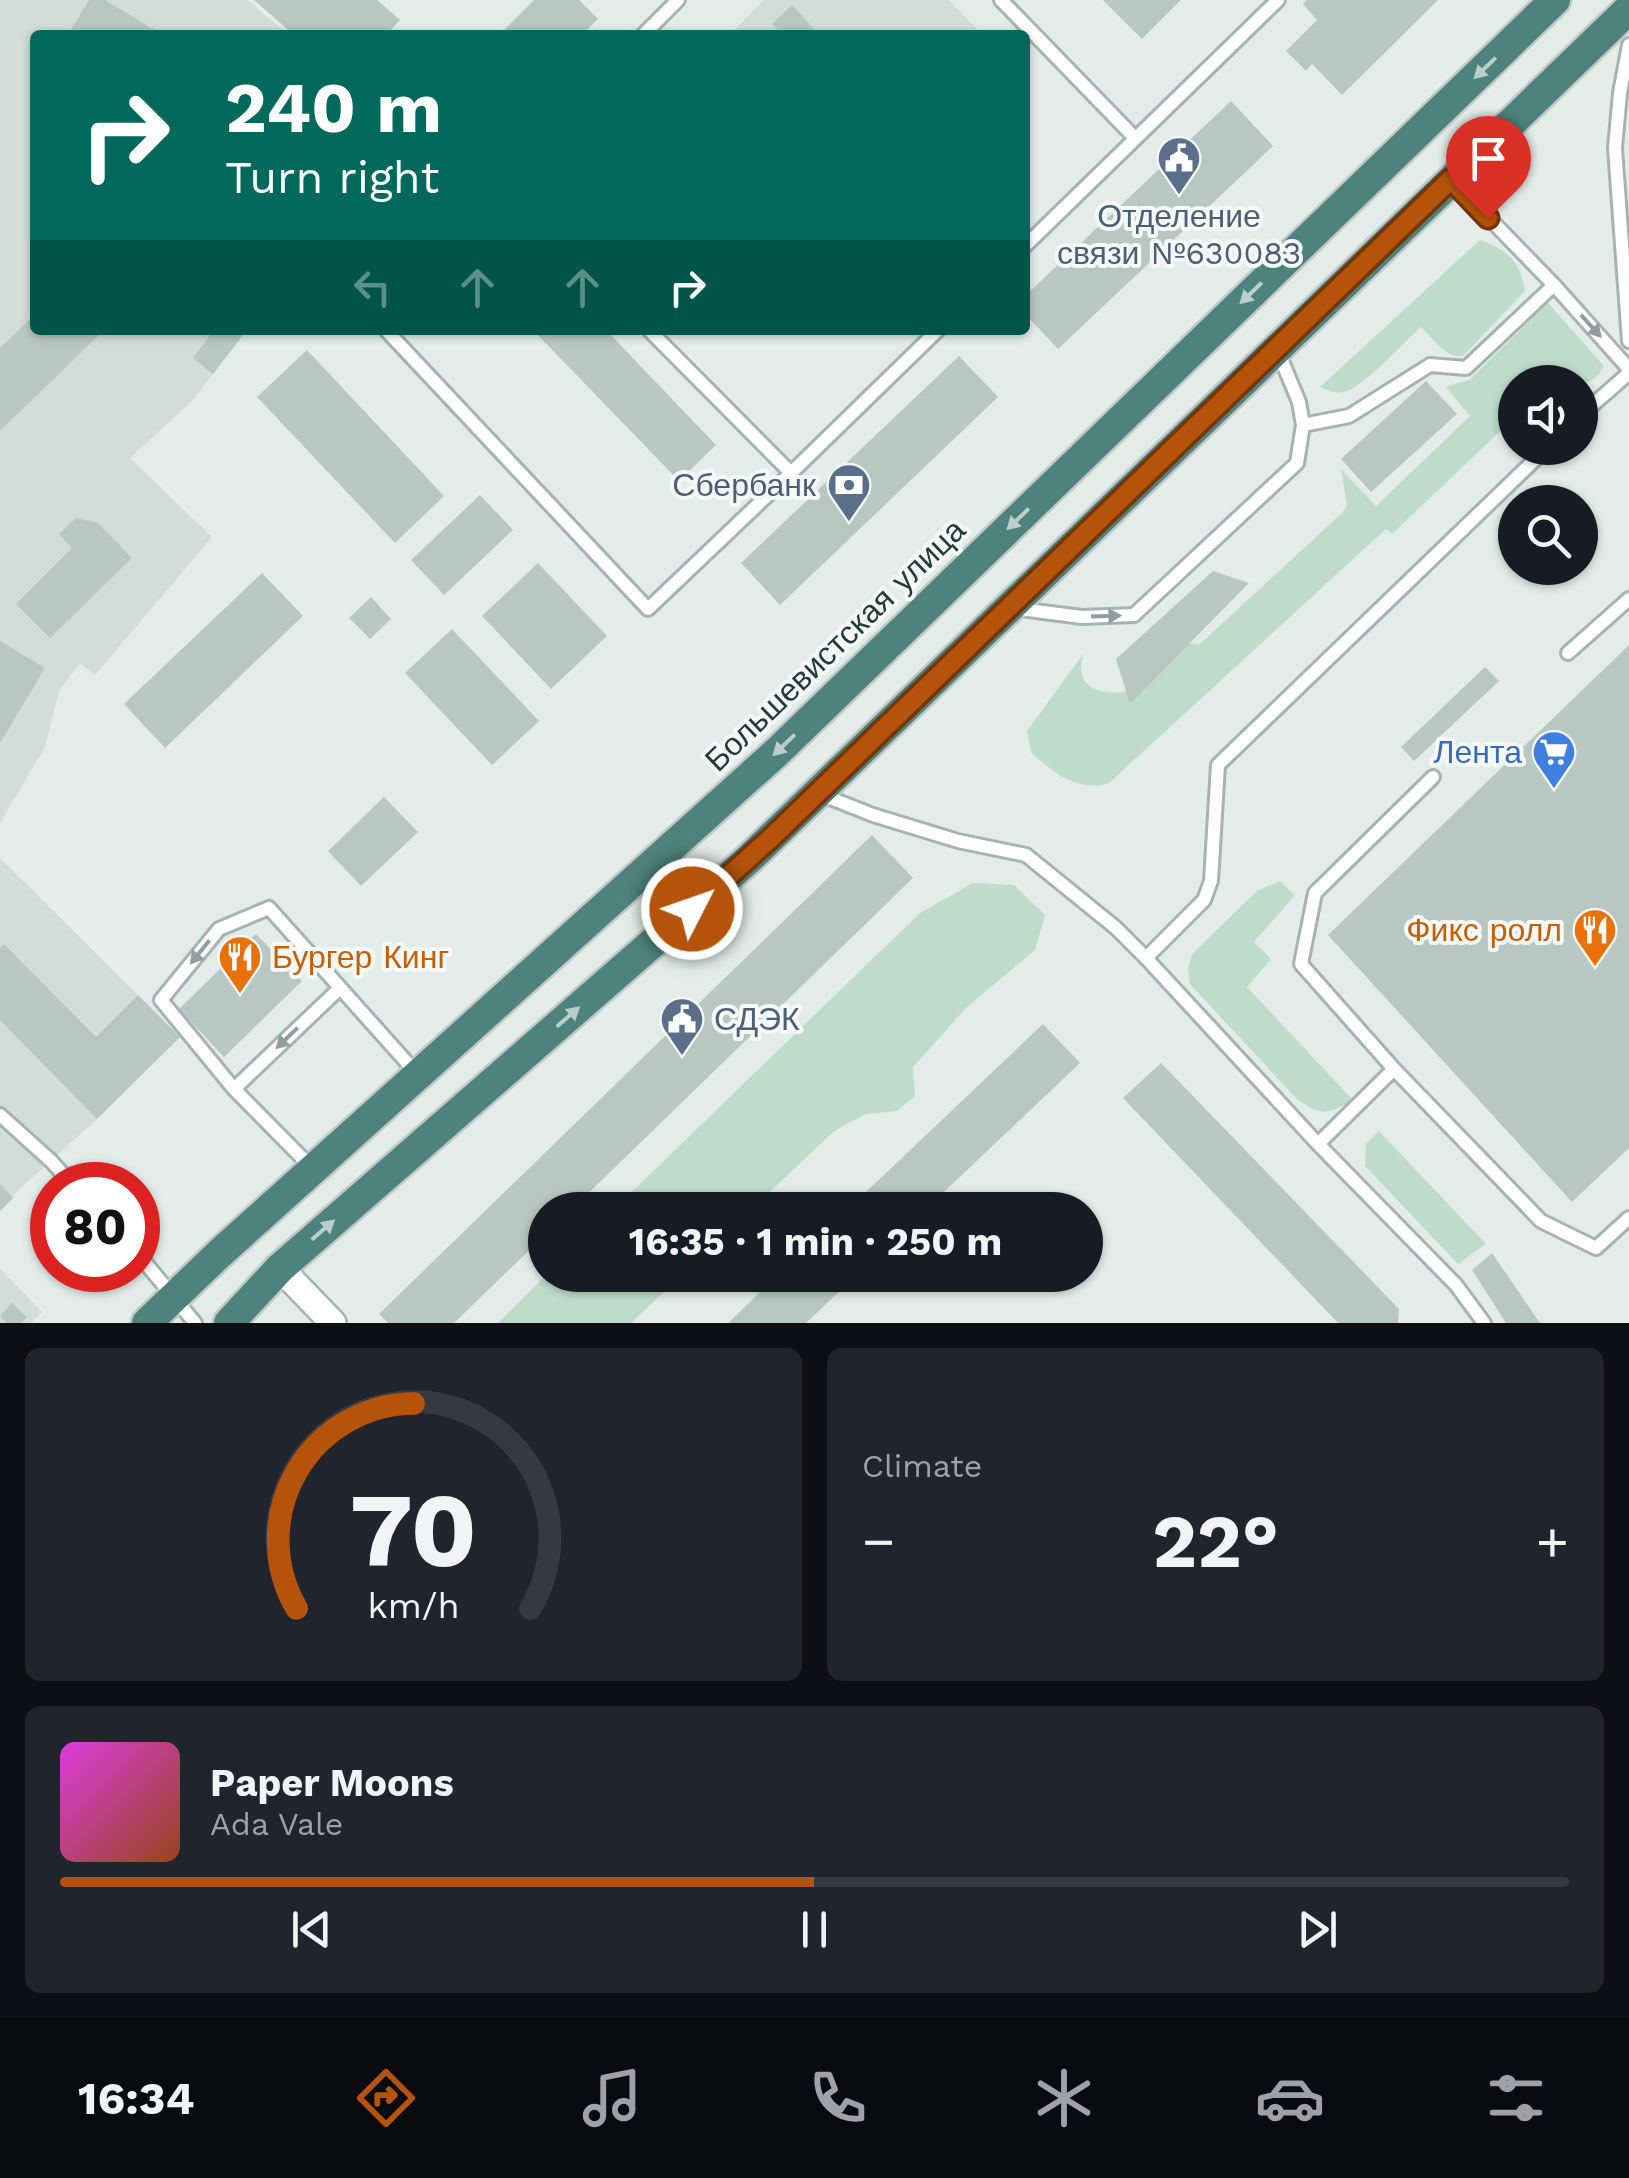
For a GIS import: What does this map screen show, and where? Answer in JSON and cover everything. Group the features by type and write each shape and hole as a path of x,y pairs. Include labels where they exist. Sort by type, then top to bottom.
{"highway":[{"name":"Большевистская улица","path":"148,1323 313,1169 777,752 1556,0"},
{"path":"229,1323 280,1268 750,858 1629,10"}],"street":[{"path":"280,1268 333,1323"}],"lane":[{"path":"648,30 678,0"},
{"path":"1002,0 1136,138"},
{"path":"1251,0 1264,13"},
{"path":"1030,241 1278,0"},
{"path":"1629,45 1615,148 1629,341"},
{"path":"1451,179 1554,285 1629,371 1598,399"},
{"path":"1304,425 1349,416 1430,365 1466,368 1554,285"},
{"path":"391,335 648,609 933,335"},
{"path":"654,335 791,474"},
{"path":"1009,607 1082,617 1134,615 1297,462 1304,425 1277,348"},
{"path":"1146,958 1204,900 1211,881 1218,766 1529,465"},
{"path":"1568,653 1629,600"},
{"path":"1433,777 1314,893 1301,964 1394,1070 1540,1221 1596,1248 1629,1218"},
{"path":"818,793 873,816 1026,855 1116,928 1146,958 1318,1144 1456,1285 1484,1323"},
{"path":"313,1169 234,1089 161,1000 218,929 269,908 418,1074"},
{"path":"234,1089 340,988"},
{"path":"1318,1144 1394,1070"},
{"path":"0,1115 52,1162"},
{"path":"160,1282 195,1323"}],"shaded area":[{"path":"0,0 248,0 282,30 30,30 30,335 243,335 193,400 130,458 212,537 95,675 80,663 59,691 45,747 0,823"},
{"path":"764,0 949,0 978,30 735,30"},
{"path":"0,858 180,1037 50,1162 30,1162 30,1180 0,1211"},
{"path":"0,1269 42,1312 31,1323 0,1323"}],"green space":[{"path":"1480,240 1511,258 1525,291 1463,356 1445,351 1421,327 1353,388 1338,392 1320,387"},
{"path":"1548,303 1604,366 1598,374 1598,365 1498,365 1498,433 1392,534 1386,529 1109,783 1076,783 1031,752 1027,731 1084,653 1082,674 1091,687 1108,692 1144,688 1188,643 1200,644 1343,512 1347,505 1341,469 1376,506 1470,416 1446,387 1469,380"},
{"path":"1280,881 1295,895 1254,942 1271,959 1247,987 1353,1100 1330,1111 1312,1108 1296,1098 1190,984 1192,954 1257,891"},
{"path":"973,883 1014,885 1045,915 1035,950 967,1007 913,1067 915,1096 897,1111 866,1114 834,1131 770,1192 632,1192 920,913"},
{"path":"1379,1131 1486,1244 1458,1264 1365,1166 1366,1144"},
{"path":"529,1292 664,1292 631,1323 498,1323"}],"building":[{"path":"89,0 105,0 155,30 71,30"},
{"path":"254,0 377,0 400,20 391,30 288,30"},
{"path":"534,0 579,0 598,19 587,30 504,30"},
{"path":"1103,0 1181,0 1142,39"},
{"path":"1306,0 1438,0 1342,95 1312,64 1306,71 1286,51 1317,20 1303,4"},
{"path":"792,5 815,30 778,30 772,24"},
{"path":"1231,101 1273,146 1058,349 1030,319 1030,291"},
{"path":"30,319 30,335 99,335 0,431 0,348"},
{"path":"210,335 243,335 213,374 193,358"},
{"path":"538,335 611,335 716,445 679,481"},
{"path":"307,350 444,496 395,543 257,397"},
{"path":"959,356 998,397 780,605 741,563"},
{"path":"1426,381 1457,414 1371,492 1341,459"},
{"path":"480,495 513,530 444,595 411,560"},
{"path":"76,518 98,523 132,558 50,638 16,604 72,548 59,534"},
{"path":"538,563 607,636 551,689 482,616"},
{"path":"1213,571 1249,583 1130,704 1116,659"},
{"path":"262,573 303,616 165,748 124,704"},
{"path":"371,597 391,619 370,639 349,618"},
{"path":"452,629 539,721 492,765 405,673"},
{"path":"0,641 45,668 0,743"},
{"name":"Лента","path":"1629,645 1629,1148 1572,1202 1328,935"},
{"path":"1485,667 1499,681 1414,761 1401,747"},
{"path":"384,797 418,832 361,886 328,851"},
{"path":"872,835 913,878 590,1192 528,1192 528,1251 454,1323 388,1323 379,1314"},
{"name":"Бургер Кинг","path":"256,934 302,981 224,1057 179,1009"},
{"path":"4,944 96,1037 138,995 180,1037 97,1119 0,1020 0,948"},
{"path":"1043,1024 1080,1063 944,1192 866,1192"},
{"path":"1161,1063 1399,1309 1398,1323 1338,1323 1123,1098"},
{"path":"0,1184 13,1198 0,1211"},
{"path":"1492,1253 1540,1323 1506,1323 1472,1270"},
{"path":"760,1292 839,1292 806,1323 728,1323"},
{"path":"12,1303 27,1317 21,1323 7,1323 0,1316"}],"place":[{"name":"Отделение связи №630083","path":"1179,196"},
{"name":"Сбербанк","path":"849,523"},
{"name":"Лента","path":"1554,790"},
{"name":"Фикс ролл","path":"1595,968"},
{"name":"Бургер Кинг","path":"240,995"},
{"name":"СДЭК","path":"682,1057"}],"route":[{"path":"692,909 773,836 1451,179 1488,218"}]}
